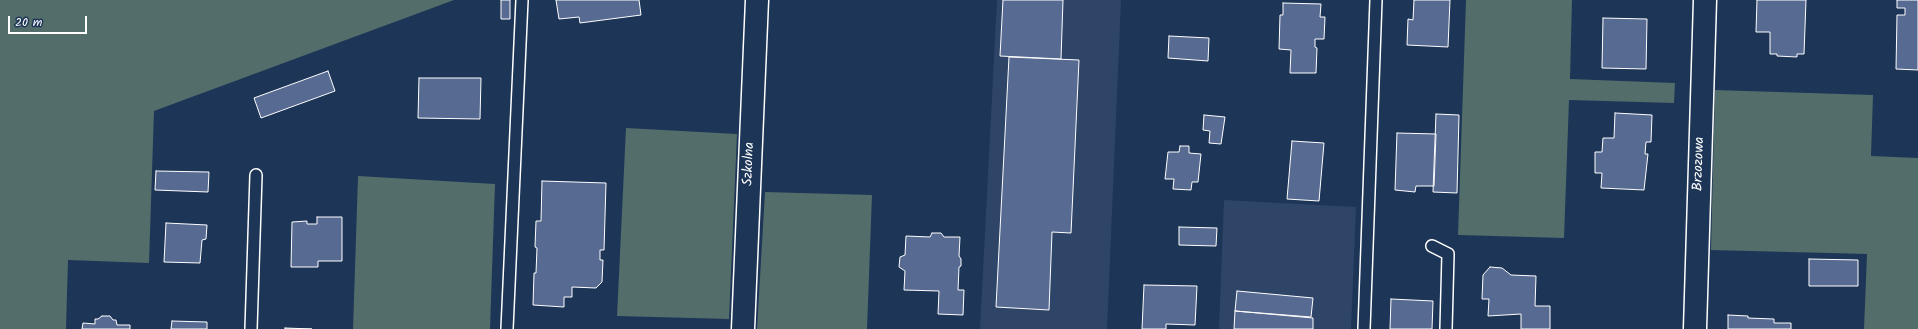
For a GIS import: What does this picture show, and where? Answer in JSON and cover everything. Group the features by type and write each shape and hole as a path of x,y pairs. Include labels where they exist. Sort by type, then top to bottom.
{"street":[{"name":"Szkolna","path":"743,329 757,0"},
{"name":"Brzozowa","path":"1694,329 1705,0"}],"lane":[{"path":"507,329 522,0"},
{"path":"1364,329 1376,0"},
{"path":"252,329 256,175"},
{"path":"1432,246 1448,254 1446,329"}],"shaded area":[{"path":"997,0 1121,0 1107,329 980,329"},
{"path":"1224,200 1356,207 1351,329 1219,329"}],"green space":[{"path":"0,0 454,0 154,111 149,263 68,260 66,329 0,329"},
{"path":"1466,0 1572,0 1570,79 1675,83 1674,103 1569,100 1564,238 1458,235"},
{"path":"1715,90 1873,95 1871,156 1918,158 1918,329 1864,329 1867,254 1711,250"},
{"path":"626,128 737,134 729,319 617,316"},
{"path":"358,176 495,184 490,329 353,329"},
{"path":"765,192 872,195 867,329 757,329"}],"building":[{"path":"501,0 510,0 510,19 501,19"},
{"path":"556,0 639,0 641,15 580,23 579,17 559,19"},
{"path":"1003,0 1063,0 1061,59 1000,56"},
{"path":"1414,0 1450,0 1448,47 1407,45 1408,19 1413,20"},
{"path":"1757,0 1806,0 1804,54 1797,54 1797,57 1777,56 1777,54 1770,54 1770,32 1756,32"},
{"path":"1897,0 1918,0 1918,70 1896,69 1897,15 1905,15 1905,8 1897,8"},
{"path":"1283,3 1321,4 1320,17 1325,17 1324,39 1315,39 1315,47 1317,48 1316,73 1290,73 1291,50 1279,49 1280,15 1283,15"},
{"path":"1603,18 1647,19 1646,69 1602,68"},
{"path":"1169,36 1209,38 1208,61 1168,58"},
{"path":"1009,57 1079,60 1071,233 1052,232 1049,310 996,307"},
{"path":"328,71 335,91 261,118 254,98"},
{"path":"419,78 481,78 480,119 418,118"},
{"path":"1615,113 1652,115 1651,142 1646,142 1645,154 1648,154 1644,190 1601,188 1602,173 1595,173 1595,152 1602,152 1603,138 1614,138"},
{"path":"1436,114 1459,115 1457,193 1433,192"},
{"path":"1204,115 1225,117 1221,144 1209,143 1210,131 1203,130"},
{"path":"1397,133 1436,134 1434,186 1416,186 1415,192 1395,190"},
{"path":"1292,141 1324,143 1319,201 1287,199"},
{"path":"1180,146 1189,146 1189,153 1201,154 1198,182 1192,182 1191,190 1173,189 1174,179 1165,179 1168,152 1179,152"},
{"path":"156,171 209,172 208,192 155,190"},
{"path":"542,181 606,183 604,250 600,250 600,260 603,260 602,282 596,288 572,287 572,297 564,297 564,307 533,305 534,273 536,273 537,248 535,247 536,221 541,221"},
{"path":"317,217 342,217 342,261 318,261 318,267 291,267 292,222 307,221 307,224 317,224"},
{"path":"166,223 207,225 206,239 202,240 200,263 164,262"},
{"path":"1179,227 1217,228 1216,246 1179,245"},
{"path":"932,233 941,233 944,237 960,237 959,256 961,259 961,266 959,267 958,290 964,290 963,315 938,314 939,291 904,290 905,271 899,267 900,257 905,255 906,236 930,237"},
{"path":"1809,259 1858,260 1858,286 1809,286"},
{"path":"1490,267 1502,268 1511,275 1536,276 1535,306 1550,306 1550,329 1521,329 1521,314 1488,316 1489,299 1482,299 1483,275"},
{"path":"1144,285 1197,286 1195,325 1166,324 1166,329 1142,329"},
{"path":"1237,291 1313,298 1311,317 1235,311"},
{"path":"1391,299 1433,301 1432,329 1390,329"},
{"path":"1235,311 1313,318 1313,329 1234,329"},
{"path":"1728,315 1748,316 1748,318 1774,319 1774,323 1791,323 1791,329 1728,329"},
{"path":"102,316 110,316 113,320 116,320 117,325 130,325 130,329 82,329 83,323 95,324 95,319"},
{"path":"172,321 207,322 207,329 171,329"},
{"path":"285,328 312,329 285,329"}]}
